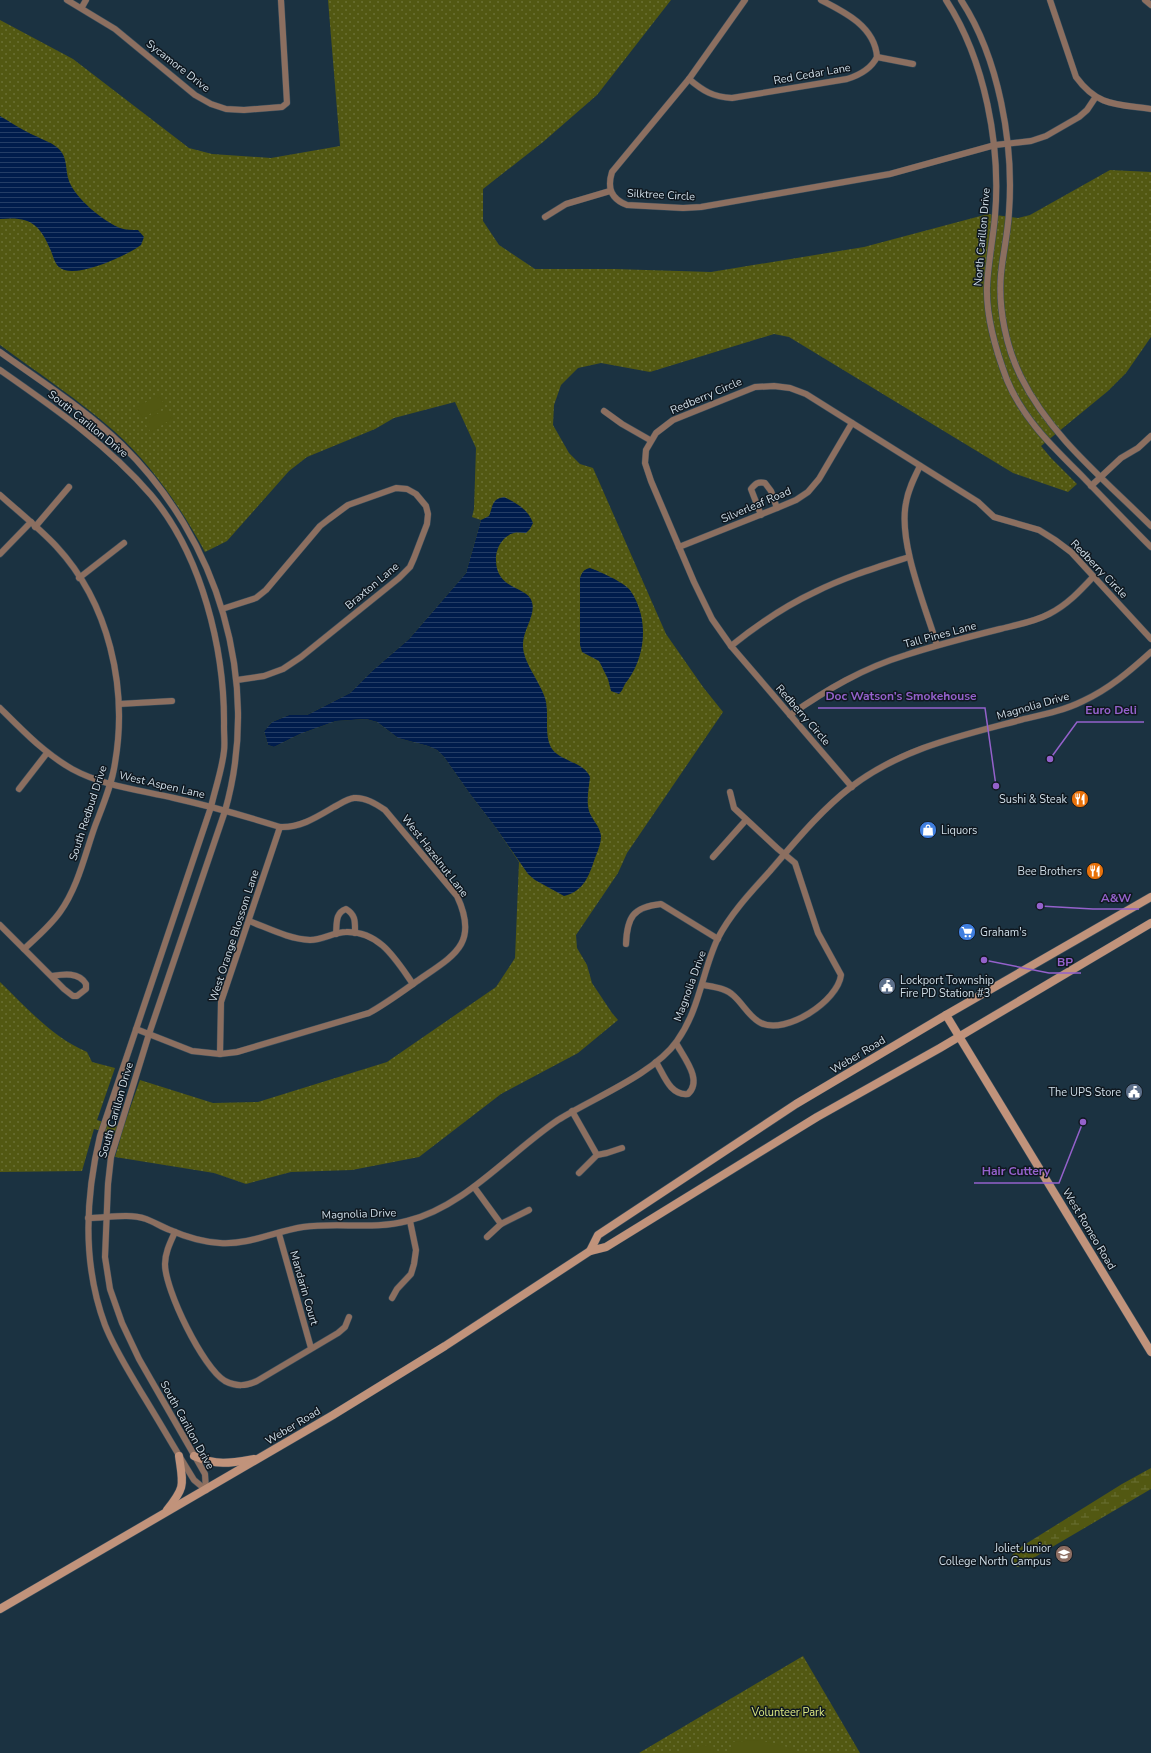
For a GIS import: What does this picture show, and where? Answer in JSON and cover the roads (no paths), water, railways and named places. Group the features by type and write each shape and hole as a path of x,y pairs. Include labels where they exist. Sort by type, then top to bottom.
{"main road":[{"name":"Weber Road","path":"590,1251 598,1236 796,1104 946,1015 1151,897"},
{"name":"Weber Road","path":"0,1609 206,1490 445,1346 590,1251 606,1248 817,1118 959,1037 1151,923"},
{"name":"West Romeo Road","path":"946,1015 1151,1352"},
{"path":"164,1514 179,1495 183,1484 179,1456"},
{"path":"194,1456 206,1461 224,1464 259,1458"}],"street":[{"name":"Sycamore Drive","path":"67,0 82,7 115,29 195,95 211,104 226,109 244,110 282,107 287,103 281,0"},
{"path":"82,7 86,0"},
{"path":"545,217 566,204 610,191 609,179 612,172 689,79 745,0"},
{"path":"821,0 850,15 869,33 874,40 876,56 913,64"},
{"name":"North Carillon Drive","path":"946,0 964,32 977,68 988,104 995,145 995,217 987,287 990,319 996,350 1008,381 1021,408 1041,434 1151,547"},
{"name":"North Carillon Drive","path":"961,0 982,41 994,76 1004,118 1011,175 1009,213 1001,276 1002,310 1009,345 1020,376 1051,425 1151,526"},
{"path":"1050,0 1076,76 1084,87 1096,98 1110,103 1151,109"},
{"path":"1145,0 1151,5"},
{"name":"Red Cedar Lane","path":"689,79 703,91 712,95 732,98 847,79 859,75 869,68 876,56"},
{"name":"Silktree Circle","path":"610,191 614,198 627,205 683,208 701,207 890,174 995,145 1030,142 1046,136 1079,117 1087,110 1096,98"},
{"name":"South Carillon Drive","path":"0,352 96,422 123,446 155,481 193,539 214,583 232,648 237,680 239,711 238,748 233,785 149,1034 111,1157 106,1218 105,1257 110,1289 122,1323 139,1359 205,1474 206,1490"},
{"name":"South Carillon Drive","path":"0,370 90,436 126,469 151,496 171,522 183,545 199,584 217,647 224,702 224,752 211,807 100,1136 92,1167 87,1241 92,1280 105,1325 124,1363 179,1456 194,1480 206,1490"},
{"name":"Redberry Circle","path":"852,787 731,646 712,619 679,548 645,463 646,450 650,440 656,433 673,420 755,387 774,386 790,388 806,394 978,502 994,517 1039,530 1055,540 1071,552 1151,639"},
{"path":"604,411 622,424 650,440"},
{"name":"Silverleaf Road","path":"679,548 796,500 808,492 819,479 852,423"},
{"path":"1091,486 1121,458 1138,448 1151,436"},
{"path":"920,466 910,486 906,503 904,523 909,556 937,645"},
{"path":"761,515 751,489 755,484 761,482 765,483 771,491 777,508"},
{"path":"0,554 33,524 69,487"},
{"name":"Braxton Lane","path":"222,609 256,598 266,590 320,526 348,505 396,488 407,489 416,494 426,506 428,524 410,567 399,578 302,657 283,669 264,676 237,680"},
{"name":"South Redbud Drive","path":"0,495 56,546 79,578 103,624 112,652 118,681 119,737 111,783 72,894 47,928 24,949"},
{"path":"79,578 124,543"},
{"path":"731,646 766,620 815,592 868,570 909,556"},
{"name":"Tall Pines Lane","path":"790,716 829,689 855,675 886,662 937,645 1049,615 1065,605 1094,577"},
{"name":"Magnolia Drive","path":"88,1218 128,1216 145,1219 174,1232 200,1241 223,1244 249,1241 300,1227 323,1225 388,1225 410,1221 454,1201 474,1187 540,1133 572,1111 627,1081 656,1062 676,1043 686,1028 718,939 744,901 822,814 852,787 874,772 917,749 1080,703 1121,678 1151,652"},
{"path":"119,704 172,701"},
{"name":"West Aspen Lane","path":"0,708 34,742 47,753 72,769 111,783 225,811"},
{"path":"19,789 47,753"},
{"path":"703,984 724,990 734,996 760,1023 770,1025 783,1024 809,1014 822,1004 836,989 841,975 818,933 795,863 784,855 734,808 730,792"},
{"name":"West Hazelnut Lane","path":"136,1029 192,1051 220,1054 238,1052 369,1013 385,1004 452,957 462,944 466,932 466,919 457,896 385,810 363,799 353,798 300,824 289,827 280,827 225,811"},
{"path":"713,857 746,820"},
{"name":"West Orange Blossom Lane","path":"220,1054 221,1002 280,827"},
{"path":"626,944 626,926 634,913 644,908 661,904 718,939"},
{"path":"336,934 339,913 346,909 352,913 355,918 355,932"},
{"path":"249,921 295,937 310,940 323,939 345,932 355,932 369,936 387,948 413,984"},
{"path":"0,925 64,989 73,996 77,996 86,989 86,984 79,976 62,974 52,976"},
{"path":"656,1062 672,1089 677,1093 688,1094 694,1085 692,1074 676,1043"},
{"path":"572,1111 597,1155"},
{"path":"579,1173 597,1155 622,1148"},
{"path":"474,1187 501,1224"},
{"path":"487,1237 501,1224 529,1210"},
{"path":"392,1298 411,1274 414,1264 416,1250 410,1221"},
{"path":"174,1232 166,1253 166,1274 185,1323 215,1374 226,1381 236,1385 246,1386 257,1381 338,1333 345,1327 349,1317"},
{"name":"Mandarin Court","path":"279,1234 311,1348"}],"water":[{"path":"0,116 23,130 57,147 64,156 69,181 84,202 98,215 113,225 124,229 138,230 144,237 141,245 125,255 88,269 76,271 66,270 56,264 43,234 33,224 19,219 0,219"},
{"path":"504,497 525,510 533,523 526,533 514,533 506,537 500,544 496,557 498,571 501,578 513,587 525,593 532,602 533,607 531,618 523,640 523,646 526,659 545,698 549,743 556,753 583,768 590,777 588,807 601,836 598,850 585,882 571,894 564,896 535,880 528,874 444,757 437,750 398,738 377,722 366,719 336,721 300,734 274,747 268,745 264,731 272,722 289,715 307,715 350,693 372,671 409,639 466,573 481,520 489,516 492,507 497,500"},
{"path":"590,568 627,587 636,601 641,613 643,638 641,650 632,674 619,694 611,691 608,679 599,661 582,652 580,645 580,578 586,569"}],"place":[{"name":"Euro Deli","path":"1050,759"},
{"name":"Doc Watson’s Smokehouse","path":"996,786"},
{"name":"Sushi & Steak","path":"1080,799"},
{"name":"Liquors","path":"928,830"},
{"name":"Bee Brothers","path":"1095,871"},
{"name":"A&W","path":"1040,906"},
{"name":"Graham's","path":"967,932"},
{"name":"BP","path":"984,960"},
{"name":"Lockport Township Fire PD Station #3","path":"887,986"},
{"name":"The UPS Store","path":"1134,1092"},
{"name":"Hair Cuttery","path":"1083,1122"},
{"name":"Joliet Junior College North Campus","path":"1064,1554"}],"park label":[{"name":"Volunteer Park","path":"788,1712"}]}
